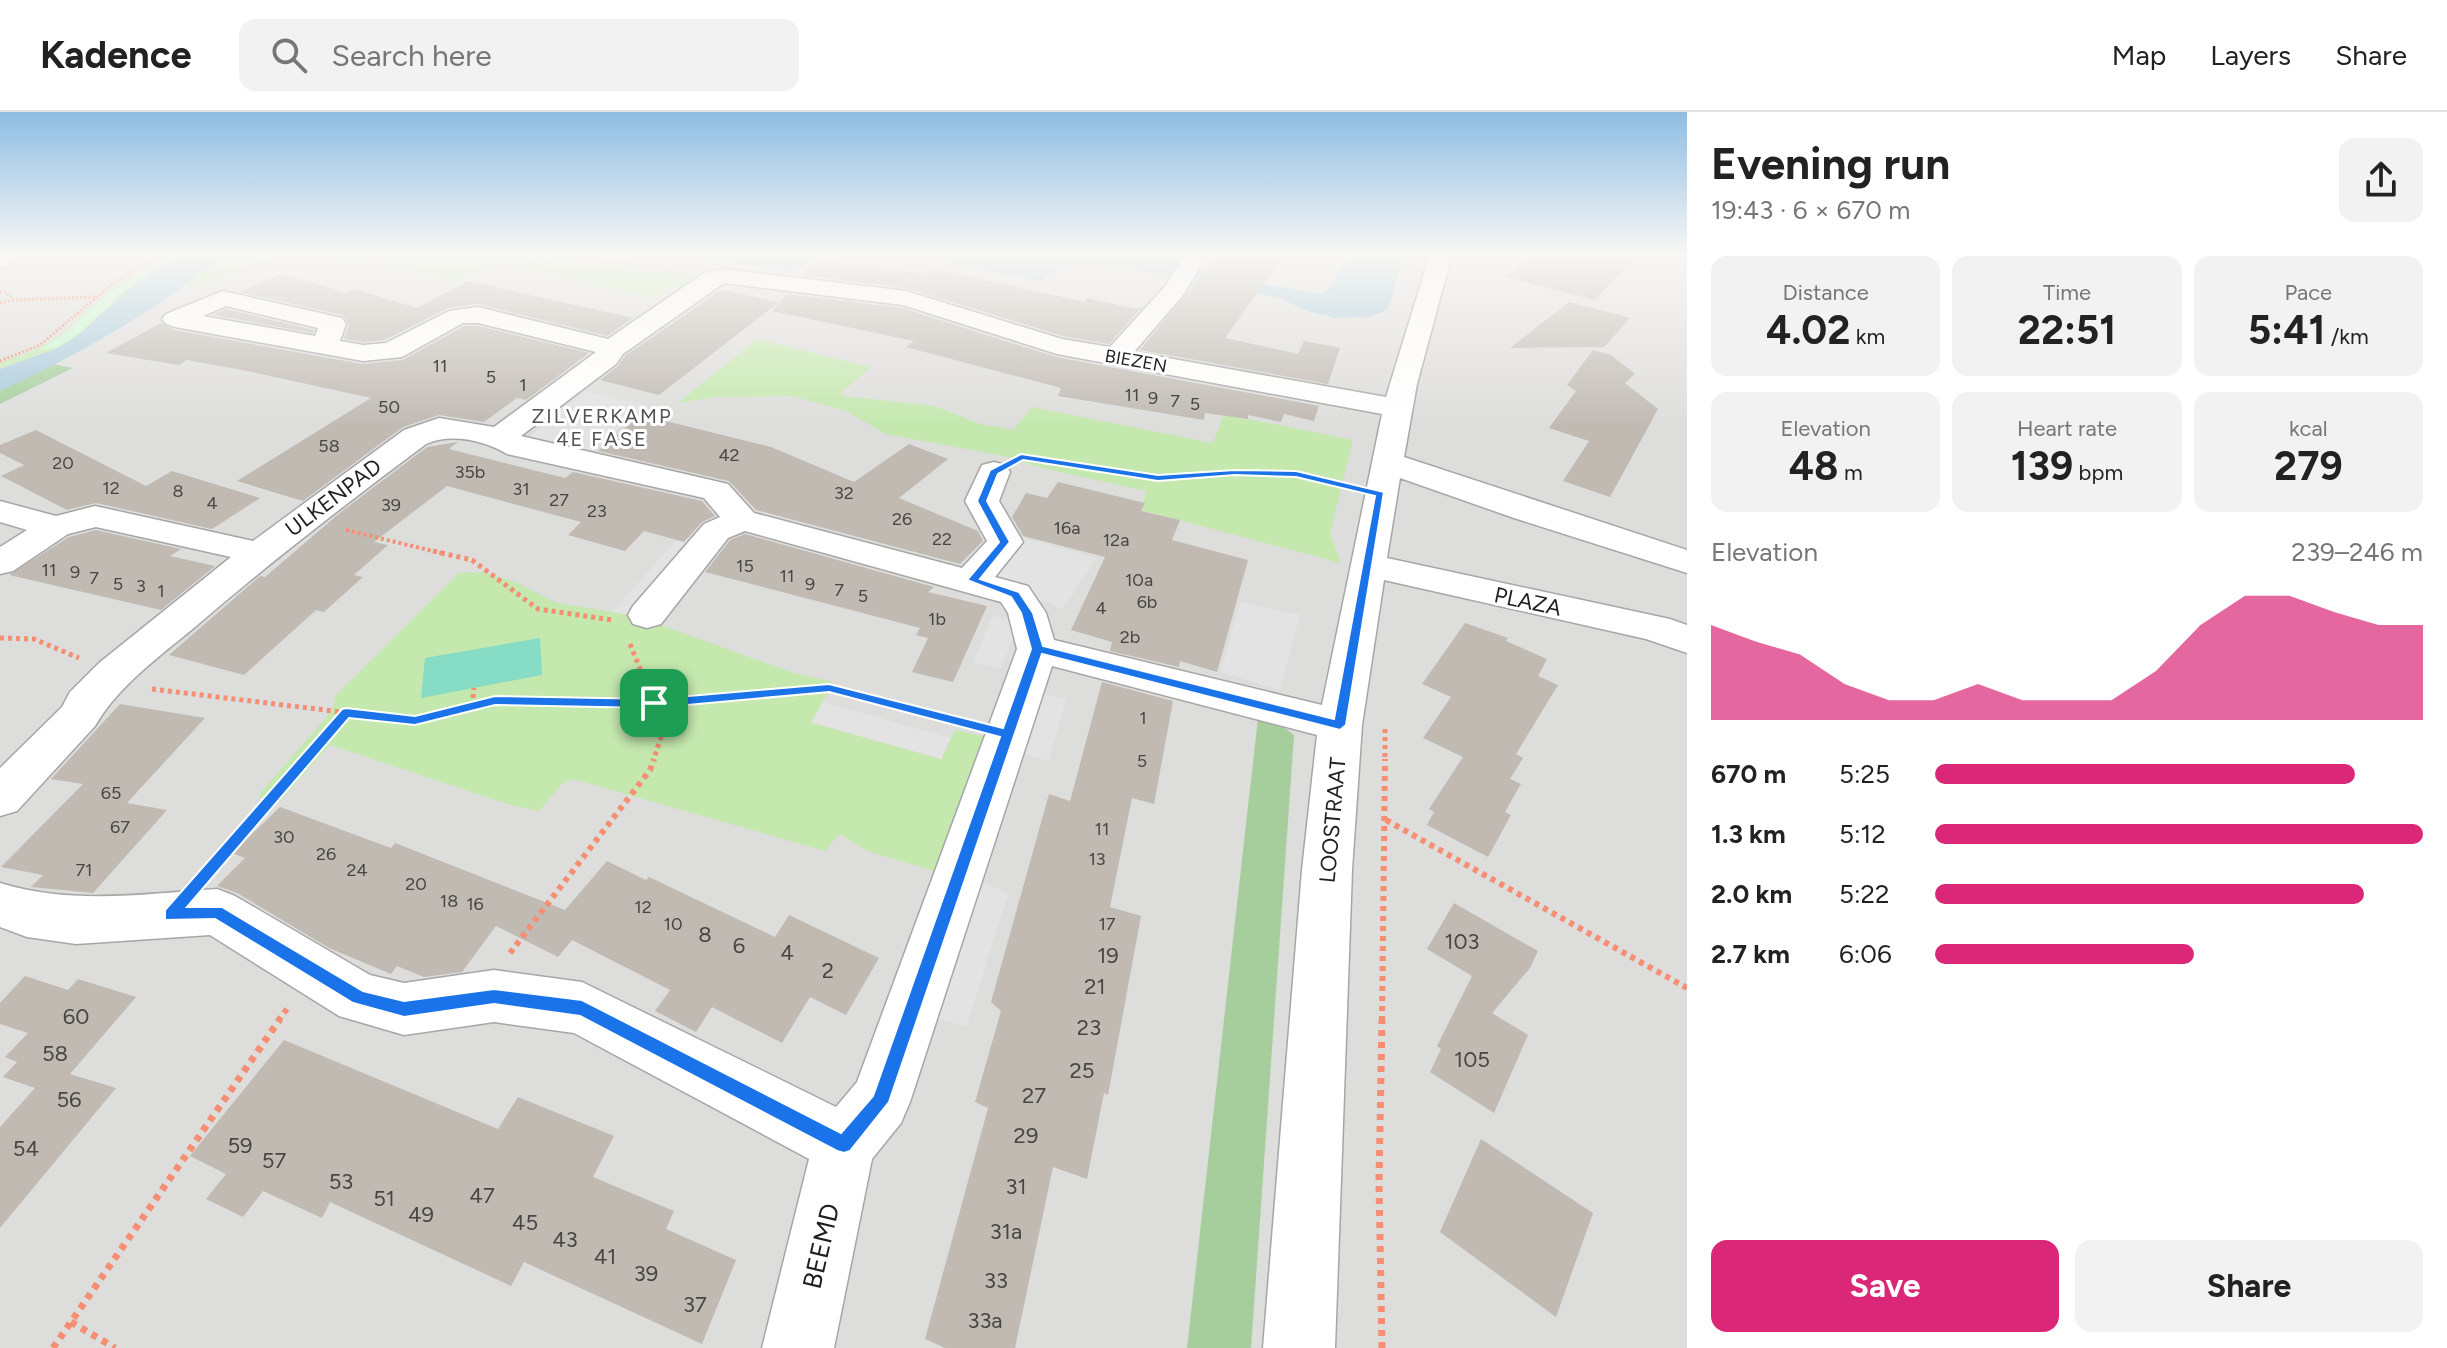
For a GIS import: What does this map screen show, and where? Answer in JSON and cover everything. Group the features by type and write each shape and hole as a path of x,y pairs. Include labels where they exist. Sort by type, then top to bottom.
{"street":[{"path":"192,312 175,319 363,353 392,351 440,326 450,332 555,355 585,343 613,348"},
{"path":"281,312 333,324 324,346"},
{"path":"500,437 606,358 613,348 667,312"},
{"name":"BIEZEN","path":"949,312 1057,346 1123,348 1399,408"},
{"path":"1036,317 1123,348 1153,312"},
{"name":"LOOSTRAAT","path":"1299,1348 1327,870 1340,725 1383,478 1425,312"},
{"name":"ULKENPAD","path":"0,798 80,715 85,703 114,673 302,520 415,437 439,427 500,437 518,447 716,491 742,520"},
{"path":"972,580 1005,542 982,501 994,472"},
{"path":"1383,478 1526,511 1687,562"},
{"path":"0,511 56,527"},
{"path":"0,563 56,527 95,516 259,553"},
{"path":"9,922 217,912 359,998 404,1009 494,996 582,1008 844,1144 880,1102 1008,734 1037,649 1027,613 1015,594 742,520 716,531 631,624"},
{"name":"PLAZA","path":"1367,565 1656,628 1687,640"},
{"path":"1037,649 1340,725"},
{"name":"BEEMD","path":"798,1348 844,1144"}],"path":[{"path":"0,361 40,345 80,312"},
{"path":"994,472 1021,457 1158,478 1235,472 1383,478"},
{"path":"302,520 472,560 538,609 631,624 654,703 668,717 650,770 507,957 526,977 510,1000"},
{"path":"0,638 34,639 114,673"},
{"path":"472,706 474,688"},
{"path":"85,703 149,689 415,721 495,701 654,703 829,688 1008,734"},
{"path":"171,915 346,713"},
{"path":"1382,1348 1379,1182 1385,722"},
{"path":"1386,820 1687,988"},
{"path":"53,1348 314,970"},
{"path":"71,1322 115,1348"}],"shaded area":[{"path":"0,312 1687,312 1687,1348 0,1348"},
{"path":"584,391 645,405 587,457 524,441"},
{"path":"704,536 629,615 612,612 675,541"},
{"path":"1019,537 1097,558 1063,609 993,582"},
{"path":"1240,602 1300,615 1280,690 1221,672"},
{"path":"992,616 1020,622 1000,670 974,662"},
{"path":"1037,692 1066,699 1049,761 1017,752"},
{"path":"823,702 951,738 941,759 811,722"},
{"path":"975,880 1009,893 966,1027 931,1016"}],"green space":[{"path":"86,312 104,312 81,333 58,348 0,369 0,363 41,347 66,331"},
{"path":"88,312 102,312 61,345 40,349"},
{"path":"757,339 871,367 841,393 842,396 935,406 980,424 1013,430 1032,407 1213,443 1224,414 1353,440 1330,534 1341,563 1141,510 1146,491 1003,456 886,434 846,411 792,396 718,397 678,403"},
{"path":"54,364 73,368 0,404 0,391"},
{"path":"484,572 515,582 557,603 636,616 794,673 833,682 812,723 941,759 955,730 987,737 941,873 870,852 839,834 825,851 573,779 562,784 539,811 507,804 330,745 277,804 258,796 331,712 336,695 459,573"},
{"path":"540,638 542,675 421,698 425,658"},
{"path":"1258,718 1278,723 1294,735 1251,1348 1187,1348"}],"water":[{"path":"104,312 146,312 62,361 0,391 0,369 58,348 81,333"},
{"path":"1310,312 1383,312 1369,317 1336,318"}],"building":[{"path":"237,312 314,330 313,333 213,315"},
{"path":"328,312 441,312 385,340 363,342 344,339 349,325 343,315"},
{"path":"509,312 605,312 633,318 607,336"},
{"path":"689,312 767,312 659,395 600,380 625,356"},
{"path":"775,312 914,312 1056,357 1319,406 1314,421 1284,414 1281,422 1248,415 1248,419 1205,413 1204,420 1058,396 1061,388 906,347 914,341"},
{"path":"983,312 1138,312 1109,344 1063,336"},
{"path":"1172,312 1244,312 1225,338 1298,354 1304,341 1340,348 1328,384 1140,350"},
{"path":"1557,312 1606,312 1630,318 1604,347 1510,348"},
{"path":"161,323 174,330 362,364 403,360 464,326 478,326 589,353 526,400 517,398 484,422 439,415 403,427 303,501 237,481 371,398 187,360 179,365 106,353"},
{"path":"1593,350 1611,355 1635,374 1625,383 1658,409 1610,497 1563,481 1589,441 1549,428 1576,391 1567,385"},
{"path":"641,415 771,447 854,482 909,444 948,459 899,498 978,531 983,541 960,564 756,510 729,481 598,451"},
{"path":"36,430 146,486 172,471 260,498 212,529 96,503 67,510 1,476 24,465 0,453 0,445"},
{"path":"458,442 449,449 565,478 573,472 702,501 715,516 702,522 684,542 644,531 625,551 568,535 581,522 447,486 374,542 388,545 354,575 363,577 324,612 316,610 244,675 169,655 260,576 265,577 341,512 427,447"},
{"path":"1058,482 1145,503 1141,511 1180,520 1172,540 1248,560 1217,672 1180,661 1179,667 1110,651 1112,642 1071,630 1105,557 1023,536 1012,517 1026,493 1047,498"},
{"path":"96,530 181,549 170,556 215,566 161,610 9,575 69,537"},
{"path":"745,534 934,587 928,592 987,606 953,682 912,672 928,638 916,635 920,628 705,572 730,540"},
{"path":"1465,623 1508,638 1506,641 1547,659 1538,676 1558,685 1516,754 1523,758 1510,779 1521,784 1505,812 1511,815 1488,857 1427,825 1434,812 1429,809 1463,757 1423,738 1451,697 1422,684"},
{"path":"1102,682 1173,701 1154,804 1132,798 1110,907 1141,916 1108,1095 1104,1093 1087,1179 1053,1167 1015,1348 945,1348 925,1339 988,1108 975,1102 1001,1011 991,1002 1049,794 1070,801"},
{"path":"120,704 205,718 127,803 167,810 93,893 31,887 43,875 1,867 83,784 51,779"},
{"path":"280,807 391,848 395,843 565,910 607,861 646,880 649,877 775,937 789,915 879,958 846,1015 810,997 782,1043 712,1007 696,1032 655,1011 670,990 572,940 558,957 496,926 462,972 424,977 397,966 391,974 329,948 237,893 217,886 245,858 232,853"},
{"path":"1454,903 1538,951 1530,968 1492,1013 1528,1035 1494,1113 1430,1072 1441,1049 1437,1046 1472,976 1427,949"},
{"path":"25,976 68,990 78,979 136,997 70,1074 116,1088 0,1228 0,1127 35,1088 3,1077 17,1062 5,1057 28,1033 0,1024 0,1003"},
{"path":"284,1040 498,1129 518,1097 614,1136 593,1177 674,1211 666,1229 736,1260 702,1344 524,1262 511,1286 330,1202 322,1218 263,1191 243,1217 206,1199 226,1174 190,1156"},
{"path":"1481,1139 1593,1213 1556,1317 1440,1232"}],"district":[{"name":"ZILVERKAMP 4E FASE","path":"602,428"}],"route":[{"path":"654,703 495,701 415,721 346,713 171,915 217,912 359,998 404,1009 494,996 582,1008 844,1144 880,1102 971,836 1008,734 1037,649 1340,725 1380,495 1296,474 1235,472 1158,478 1021,457 994,472 982,501 1005,542 972,580 1015,594 1027,613 1037,649 1008,734 829,688 654,703"}]}
